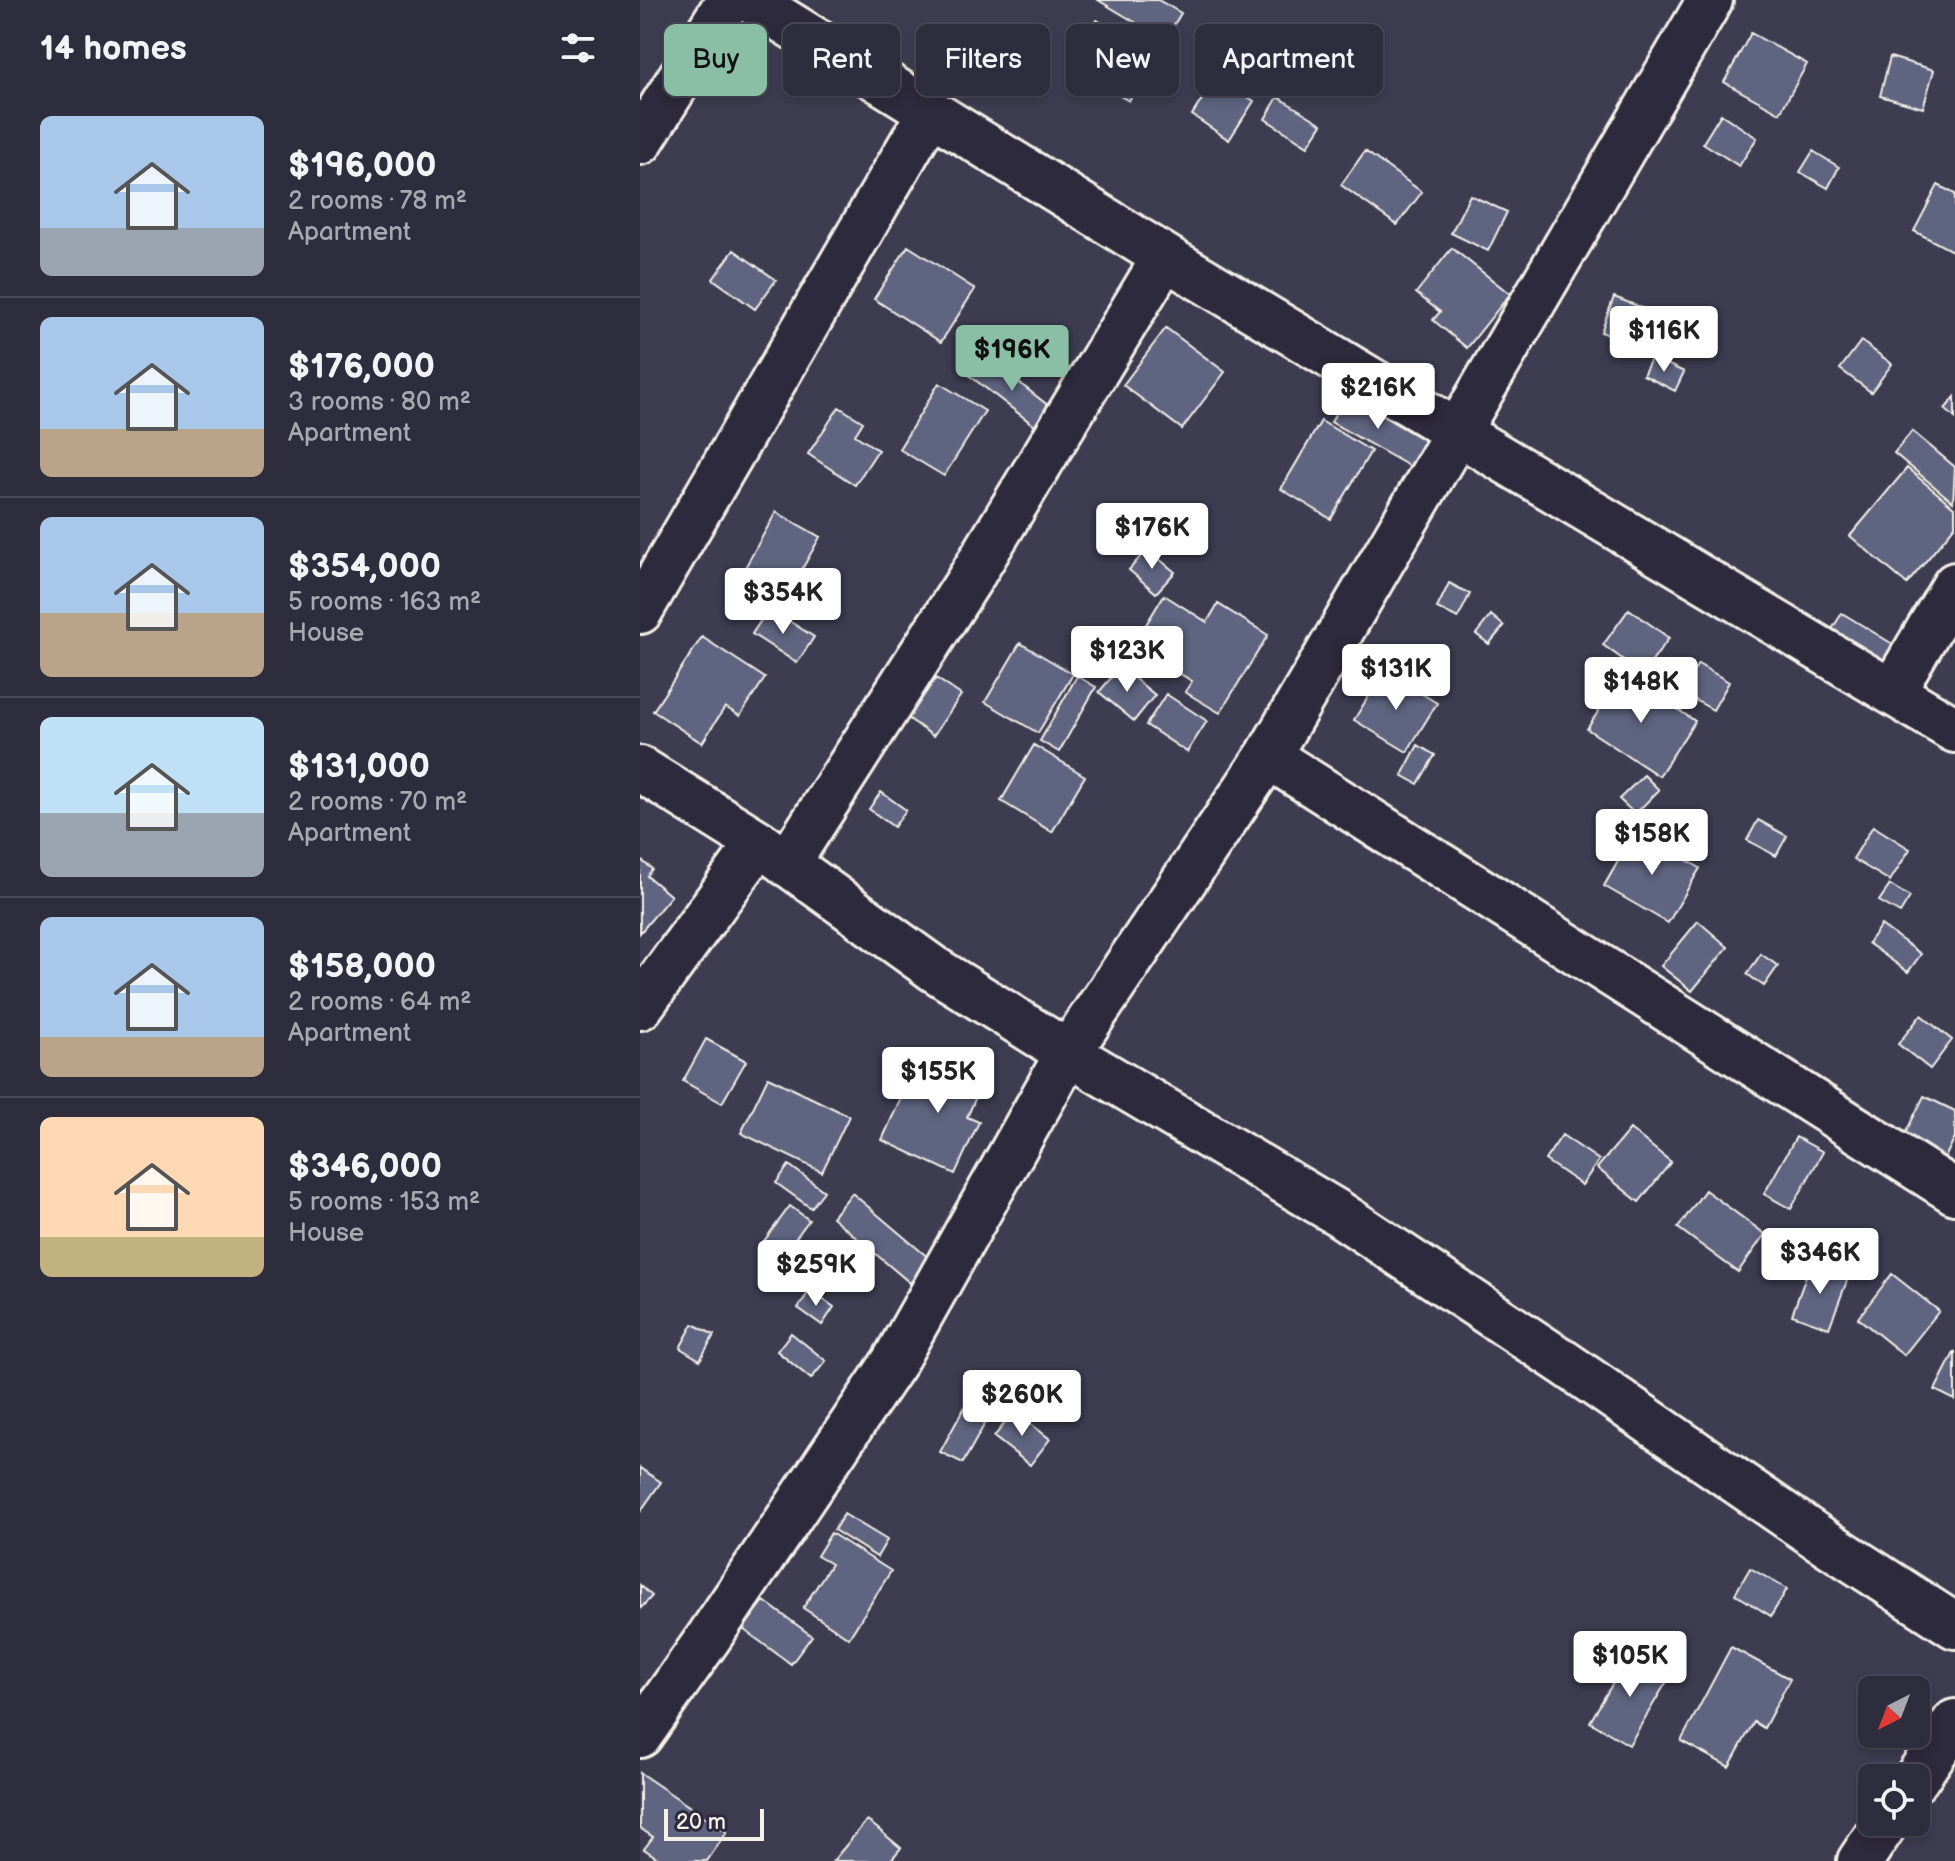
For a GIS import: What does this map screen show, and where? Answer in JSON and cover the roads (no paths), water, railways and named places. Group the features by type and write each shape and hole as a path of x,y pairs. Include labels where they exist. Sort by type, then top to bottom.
{"street":[{"path":"640,142 729,0"},
{"path":"750,0 1165,257 1955,730"},
{"path":"640,1735 894,1362 1068,1053 1268,756 1710,0"},
{"path":"640,611 930,112"},
{"path":"640,1007 773,854 971,577 1165,257"},
{"path":"1892,692 1955,585"},
{"path":"1268,756 1955,1192"},
{"path":"640,769 773,854 934,969 1068,1053 1338,1213 1563,1362 1816,1536 1955,1626"},
{"path":"1926,1764 1955,1722"},
{"path":"1860,1861 1877,1836"}]}
